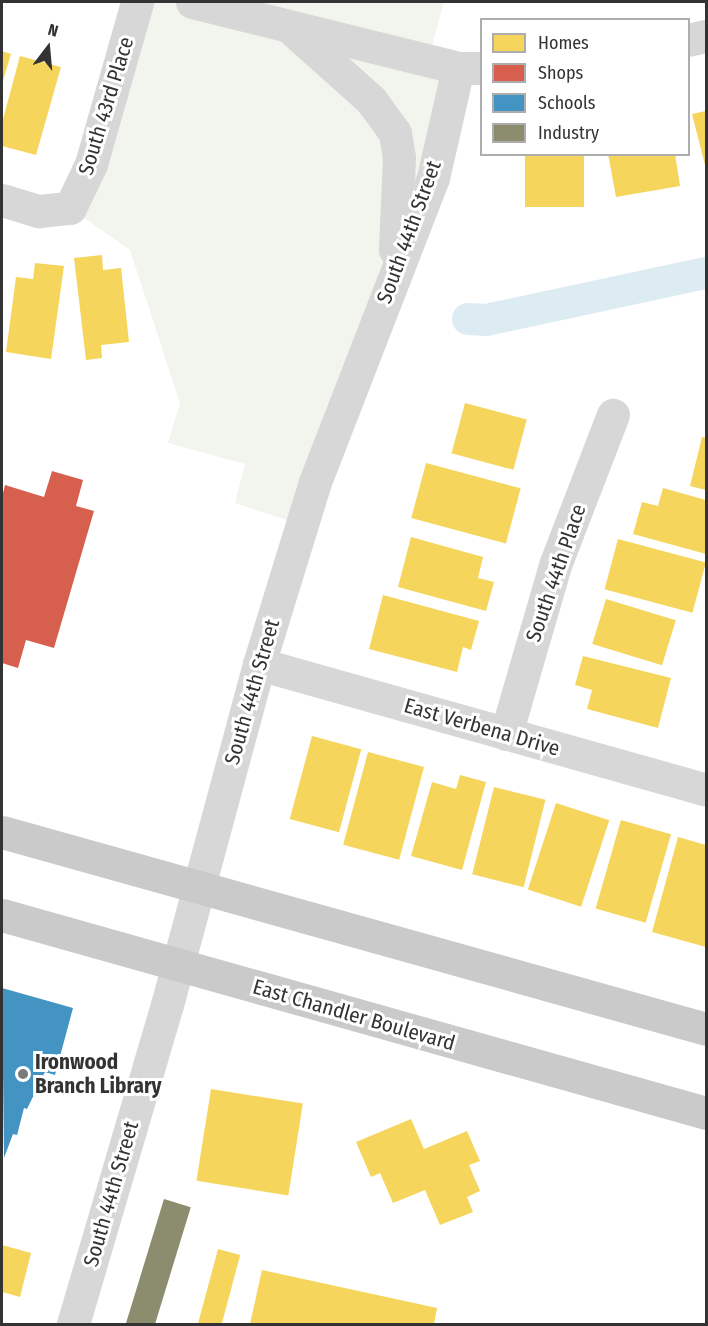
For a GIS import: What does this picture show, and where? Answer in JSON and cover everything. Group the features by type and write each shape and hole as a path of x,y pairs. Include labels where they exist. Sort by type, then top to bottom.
{"main road":[{"path":"2,832 706,1029"},
{"name":"East Chandler Boulevard","path":"2,915 706,1113"}],"street":[{"name":"South 43rd Place","path":"2,200 39,211 70,208 91,164 137,2"},
{"path":"192,2 290,28 470,68"},
{"path":"290,28 371,100 395,133 399,158 393,279"},
{"path":"690,40 706,36"},
{"name":"South 44th Street","path":"73,1324 177,965 259,664 315,482 433,178 470,68"},
{"name":"South 44th Place","path":"506,734 555,565 613,415"},
{"name":"East Verbena Drive","path":"259,664 706,790"}],"shaded area":[{"path":"137,2 444,2 428,60 458,68 302,525 235,503 245,464 168,443 180,403 130,250 70,208"}],"building: Homes":[{"path":"2,51 11,54 2,84"},
{"path":"20,56 61,67 36,155 2,146 2,123"},
{"path":"706,111 706,169 692,114"},
{"path":"525,156 584,156 584,207 525,207"},
{"path":"608,156 675,156 680,186 616,197"},
{"path":"102,255 103,270 121,268 129,342 101,345 102,358 86,360 74,258"},
{"path":"35,263 64,266 51,359 6,352 16,277 33,279"},
{"path":"465,403 527,420 513,470 452,453"},
{"path":"702,437 706,438 706,490 690,486"},
{"path":"426,463 521,488 506,543 411,518"},
{"path":"663,488 706,500 706,554 633,534 642,502 658,506"},
{"path":"411,537 483,557 478,578 494,582 486,611 398,587"},
{"path":"618,539 706,563 692,613 605,589"},
{"path":"383,595 479,621 471,650 463,647 457,672 369,649"},
{"path":"606,599 676,620 662,665 592,644"},
{"path":"583,656 671,678 658,728 587,709 592,690 575,685"},
{"path":"312,736 361,749 339,832 290,819"},
{"path":"368,752 424,767 399,860 343,845"},
{"path":"460,775 486,782 462,870 411,856 432,782 456,789"},
{"path":"494,787 545,800 524,887 472,874"},
{"path":"556,803 609,820 581,907 528,890"},
{"path":"621,820 671,834 646,923 596,908"},
{"path":"678,837 706,845 706,947 652,932"},
{"path":"211,1089 303,1104 288,1195 196,1181"},
{"path":"411,1119 424,1149 467,1131 480,1161 469,1165 480,1191 467,1197 473,1212 440,1225 425,1190 393,1203 380,1173 371,1177 356,1142"},
{"path":"2,1245 31,1253 20,1297 2,1292"},
{"path":"218,1249 240,1255 222,1324 198,1324"},
{"path":"262,1270 437,1308 434,1324 250,1324"}],"building: Shops":[{"path":"52,471 83,480 76,506 94,511 54,648 26,640 18,668 2,663 2,497 5,485 44,497"}],"building: Schools":[{"name":"Ironwood Branch Library","path":"2,988 73,1008 55,1075 45,1072 27,1109 24,1108 17,1135 13,1134 4,1158"}],"building: Industry":[{"path":"164,1199 191,1207 155,1324 126,1323"}],"waterway":[{"path":"468,319 486,320 706,273"}],"place":[{"name":"Ironwood Branch Library","path":"23,1074"}]}
